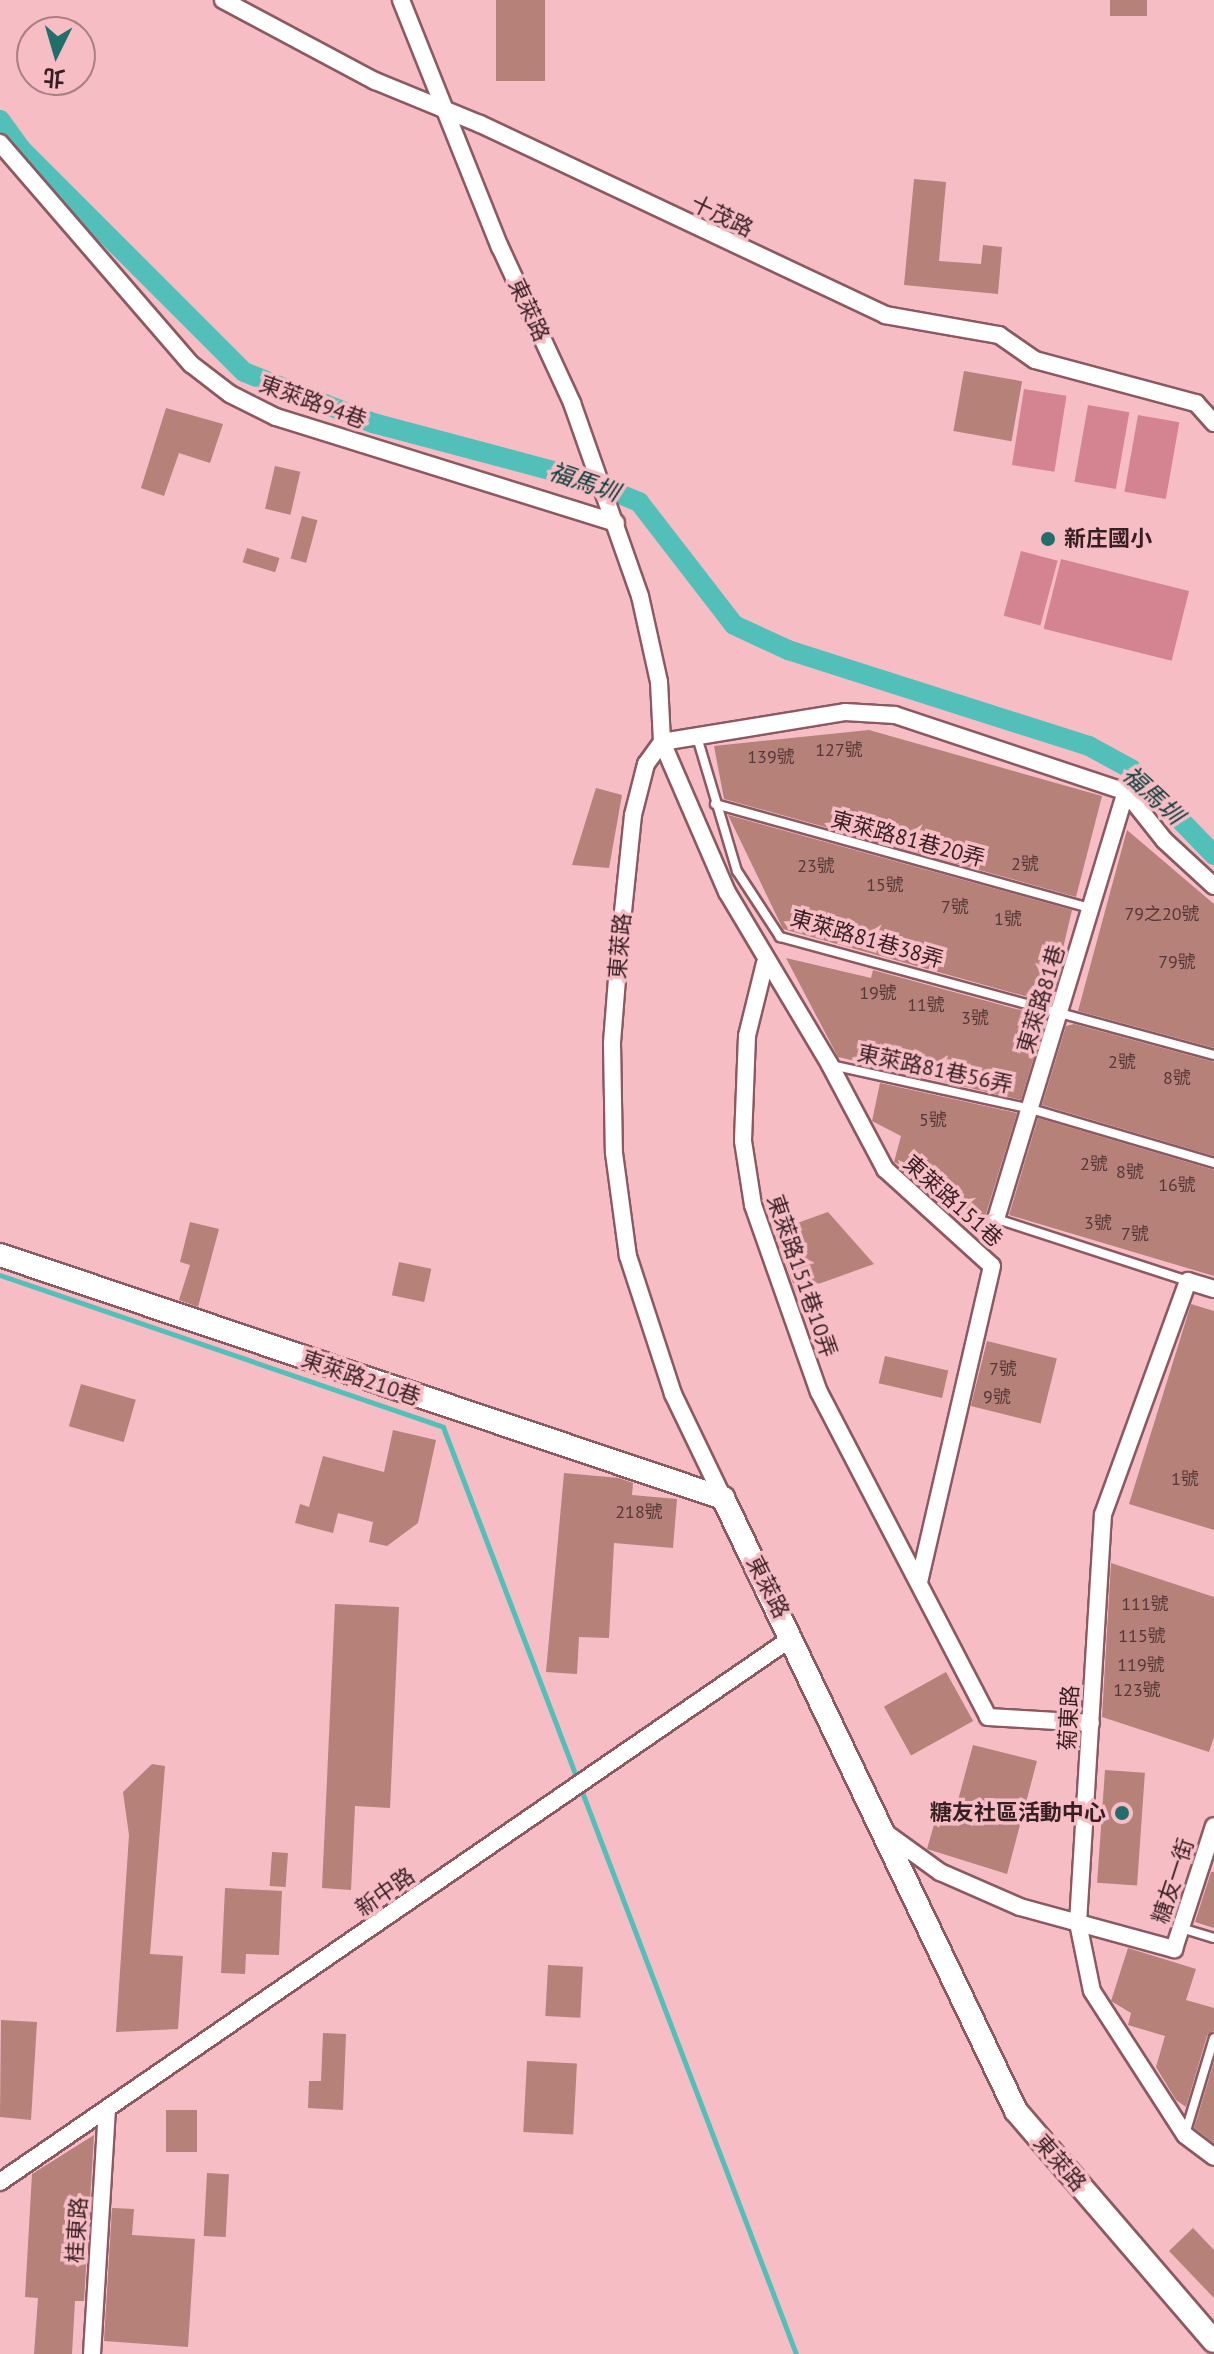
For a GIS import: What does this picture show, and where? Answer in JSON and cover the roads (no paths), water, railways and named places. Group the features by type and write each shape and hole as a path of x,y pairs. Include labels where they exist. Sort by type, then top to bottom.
{"street":[{"name":"十茂路","path":"223,0 301,45 885,315 999,335 1035,360 1196,403 1214,423"},
{"name":"東萊路","path":"401,0 500,247 572,403 616,523 659,682 662,742 646,764 633,815 612,1043 614,1153 628,1256 673,1394 886,1833 970,2024 1016,2111 1214,2341"},
{"name":"東萊路94巷","path":"0,143 191,364 230,394 276,417 616,523"},
{"path":"662,742 845,712 895,715 1126,792 1164,840 1214,886"},
{"name":"東萊路151巷","path":"662,742 727,892 765,963 830,1065 885,1169 992,1266 919,1581"},
{"name":"東萊路81巷","path":"996,1219 1126,792"},
{"name":"東萊路151巷10弄","path":"765,963 747,1036 743,1141 753,1205 819,1392 919,1581"},
{"name":"東萊路210巷","path":"0,1255 723,1498"},
{"path":"1188,1281 1214,1289"},
{"name":"菊東路","path":"1188,1281 1103,1514 1078,1923 1092,1991 1185,2135 1214,2157"},
{"path":"919,1581 988,1717 1091,1723"},
{"name":"新中路","path":"0,2182 793,1637"},
{"name":"糖友一街","path":"1078,1923 1174,1949 1214,1828"},
{"path":"886,1833 940,1872 1020,1907 1078,1923"},
{"name":"桂東路","path":"92,2354 107,2109"}],"lane":[{"name":"東萊路81巷38弄","path":"697,737 737,871 780,937 1214,1055"},
{"name":"東萊路81巷20弄","path":"715,804 1091,908"},
{"name":"東萊路81巷56弄","path":"830,1065 1031,1109 1214,1163"},
{"path":"996,1219 1188,1281"},
{"path":"1181,1928 1214,1938"},
{"path":"1185,2135 1214,2038"}],"waterway":[{"name":"福馬圳","path":"0,120 21,149 244,372 373,423 583,479 639,502 734,625 788,650 1089,746 1131,769 1214,855"},
{"path":"0,1275 443,1427 796,2354"}],"place":[{"name":"新庄國小","path":"1048,539"},
{"name":"糖友社區活動中心","path":"1122,1813"}]}
